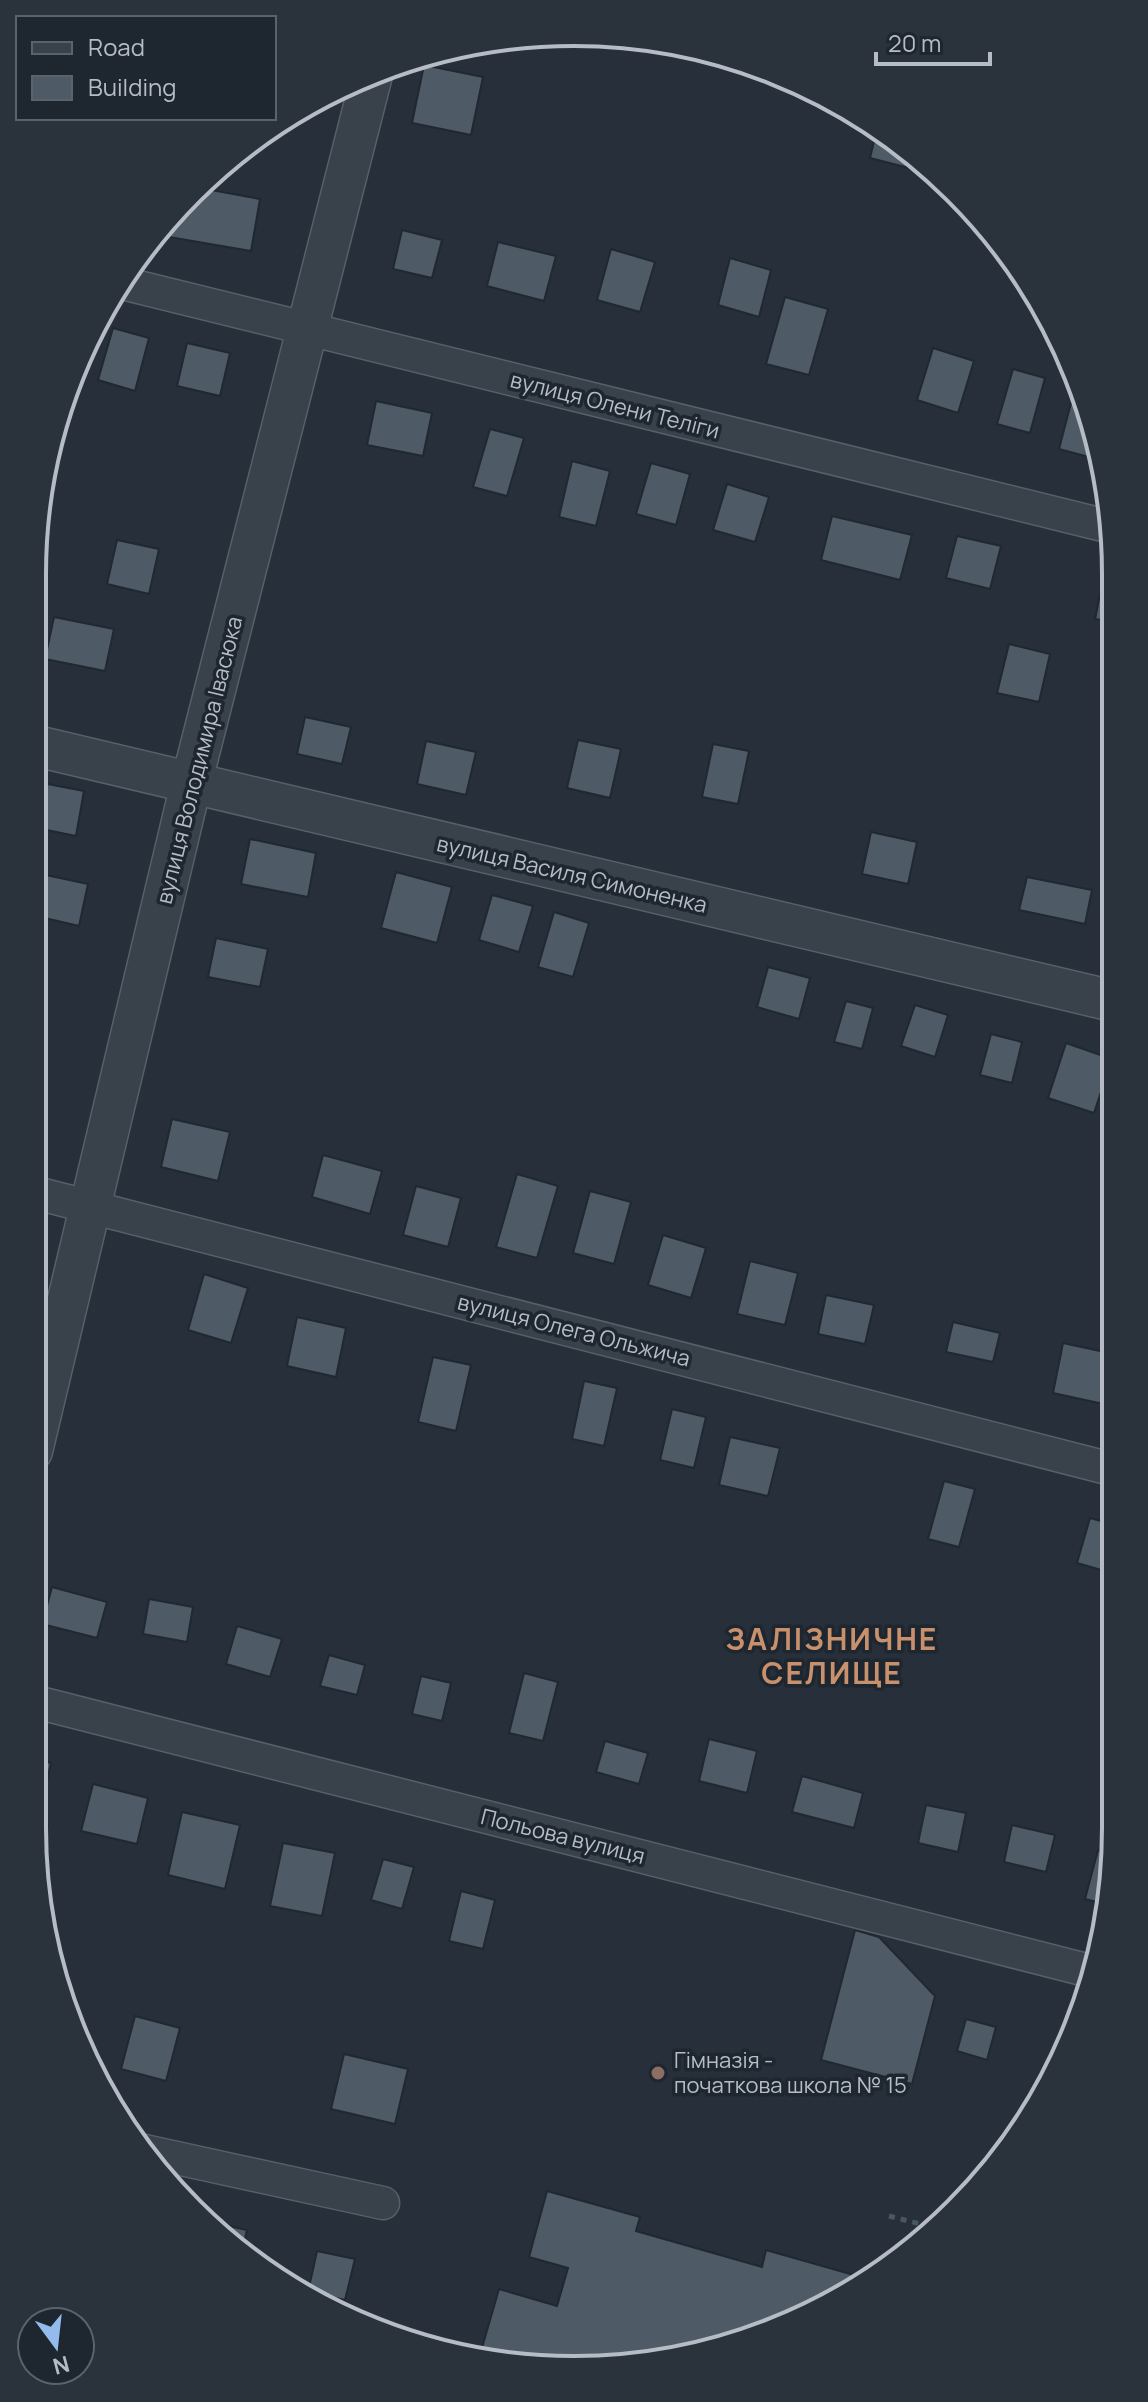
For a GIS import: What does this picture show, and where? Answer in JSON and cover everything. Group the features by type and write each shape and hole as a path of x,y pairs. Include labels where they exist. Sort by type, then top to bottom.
{"street":[{"name":"вулиця Володимира Івасюка","path":"46,1394 191,784 369,87"},
{"name":"вулиця Олени Теліги","path":"132,286 1099,524"},
{"name":"вулиця Василя Симоненка","path":"46,748 1102,998"},
{"name":"вулиця Олега Ольжича","path":"46,1195 1102,1467"},
{"name":"Польова вулиця","path":"46,1705 1083,1969"},
{"path":"159,2154 383,2203"}],"path":[{"path":"889,2216 922,2225"}],"building":[{"path":"430,66 483,77 471,135 412,123 423,68"},
{"path":"874,140 912,169 870,158"},
{"path":"212,190 260,199 251,251 169,237"},
{"path":"402,230 442,240 432,278 393,269"},
{"path":"498,242 556,256 544,301 487,286"},
{"path":"611,249 655,262 640,312 597,300"},
{"path":"730,258 771,270 759,317 718,305"},
{"path":"785,297 828,309 809,375 766,364"},
{"path":"113,328 149,338 135,391 98,380"},
{"path":"187,343 230,353 220,396 177,386"},
{"path":"933,348 974,361 958,413 917,400"},
{"path":"1013,369 1045,378 1030,433 997,424"},
{"path":"376,401 432,413 423,456 367,445"},
{"path":"1071,403 1074,404 1089,457 1059,449"},
{"path":"490,429 524,438 507,496 473,487"},
{"path":"572,461 610,471 596,526 559,517"},
{"path":"651,463 690,474 676,525 636,514"},
{"path":"727,484 769,497 755,542 713,530"},
{"path":"832,516 912,535 900,580 821,560"},
{"path":"957,536 1001,546 990,589 946,578"},
{"path":"117,540 159,549 149,594 107,584"},
{"path":"1102,585 1102,620 1095,619"},
{"path":"54,617 114,629 105,671 46,659"},
{"path":"1009,644 1050,654 1039,702 997,693"},
{"path":"305,717 351,727 342,764 297,754"},
{"path":"578,740 621,749 610,798 567,788"},
{"path":"426,741 476,752 466,795 417,784"},
{"path":"713,744 749,751 738,804 702,797"},
{"path":"46,784 84,791 76,836 46,830"},
{"path":"871,832 917,842 908,884 862,874"},
{"path":"250,839 316,853 308,897 241,884"},
{"path":"396,872 452,887 437,943 381,928"},
{"path":"46,875 88,884 79,926 46,918"},
{"path":"1027,877 1092,890 1085,924 1019,910"},
{"path":"492,895 533,906 519,952 479,940"},
{"path":"554,912 589,923 573,977 538,967"},
{"path":"216,938 268,949 260,987 208,977"},
{"path":"768,967 810,978 799,1019 757,1007"},
{"path":"846,1001 873,1008 862,1049 834,1042"},
{"path":"915,1005 948,1015 935,1057 901,1046"},
{"path":"991,1034 1022,1042 1012,1083 980,1075"},
{"path":"1066,1043 1102,1056 1102,1089 1094,1113 1048,1098"},
{"path":"172,1119 230,1132 218,1181 161,1167"},
{"path":"323,1155 382,1171 370,1214 312,1197"},
{"path":"517,1174 558,1186 537,1258 496,1247"},
{"path":"416,1186 461,1198 448,1247 403,1235"},
{"path":"590,1191 631,1202 614,1264 573,1253"},
{"path":"663,1235 706,1248 691,1298 648,1285"},
{"path":"750,1261 798,1273 785,1325 737,1314"},
{"path":"204,1274 248,1288 231,1343 188,1330"},
{"path":"826,1295 874,1305 865,1344 818,1334"},
{"path":"297,1317 346,1328 336,1377 287,1366"},
{"path":"953,1322 1000,1333 993,1362 946,1352"},
{"path":"1063,1343 1102,1351 1102,1404 1053,1393"},
{"path":"433,1357 471,1365 456,1431 418,1422"},
{"path":"584,1381 617,1388 604,1446 572,1439"},
{"path":"672,1409 706,1417 694,1468 660,1460"},
{"path":"730,1437 780,1448 768,1496 719,1485"},
{"path":"944,1481 975,1489 959,1547 928,1539"},
{"path":"1090,1518 1102,1521 1102,1570 1077,1563"},
{"path":"52,1587 107,1602 97,1638 46,1625 46,1609"},
{"path":"149,1599 193,1607 187,1642 143,1634"},
{"path":"237,1626 282,1639 270,1677 226,1664"},
{"path":"329,1655 365,1665 357,1695 320,1686"},
{"path":"524,1673 558,1682 543,1741 509,1733"},
{"path":"421,1676 451,1683 442,1721 412,1714"},
{"path":"709,1739 757,1751 747,1793 699,1781"},
{"path":"605,1741 648,1753 639,1784 596,1772"},
{"path":"46,1762 51,1763 46,1785"},
{"path":"802,1776 863,1793 854,1828 792,1812"},
{"path":"93,1784 148,1798 137,1844 81,1831"},
{"path":"926,1805 966,1813 958,1852 918,1843"},
{"path":"182,1812 240,1825 225,1889 168,1875"},
{"path":"1012,1825 1055,1835 1046,1872 1004,1862"},
{"path":"283,1843 335,1853 322,1916 270,1906"},
{"path":"1098,1850 1101,1851 1101,1863 1096,1902 1085,1899"},
{"path":"383,1859 414,1867 402,1909 371,1900"},
{"path":"461,1891 495,1900 483,1949 449,1941"},
{"path":"855,1930 879,1937 935,1996 912,2084 821,2060"},
{"path":"135,2016 180,2028 166,2081 121,2069"},
{"path":"966,2019 996,2027 987,2060 957,2051"},
{"path":"344,2054 408,2069 395,2124 331,2109"},
{"path":"547,2191 640,2217 636,2231 762,2267 766,2250 854,2275 808,2302 776,2316 677,2346 574,2356 482,2348 499,2289 557,2306 568,2268 529,2257"},
{"path":"227,2226 247,2230 245,2240"},
{"path":"317,2251 355,2259 345,2300 331,2297 310,2285"}],"place":[{"name":"Гімназія - початкова школа № 15","path":"658,2073"}],"district":[{"name":"ЗАЛІЗНИЧНЕ СЕЛИЩЕ","path":"832,1655"}]}
